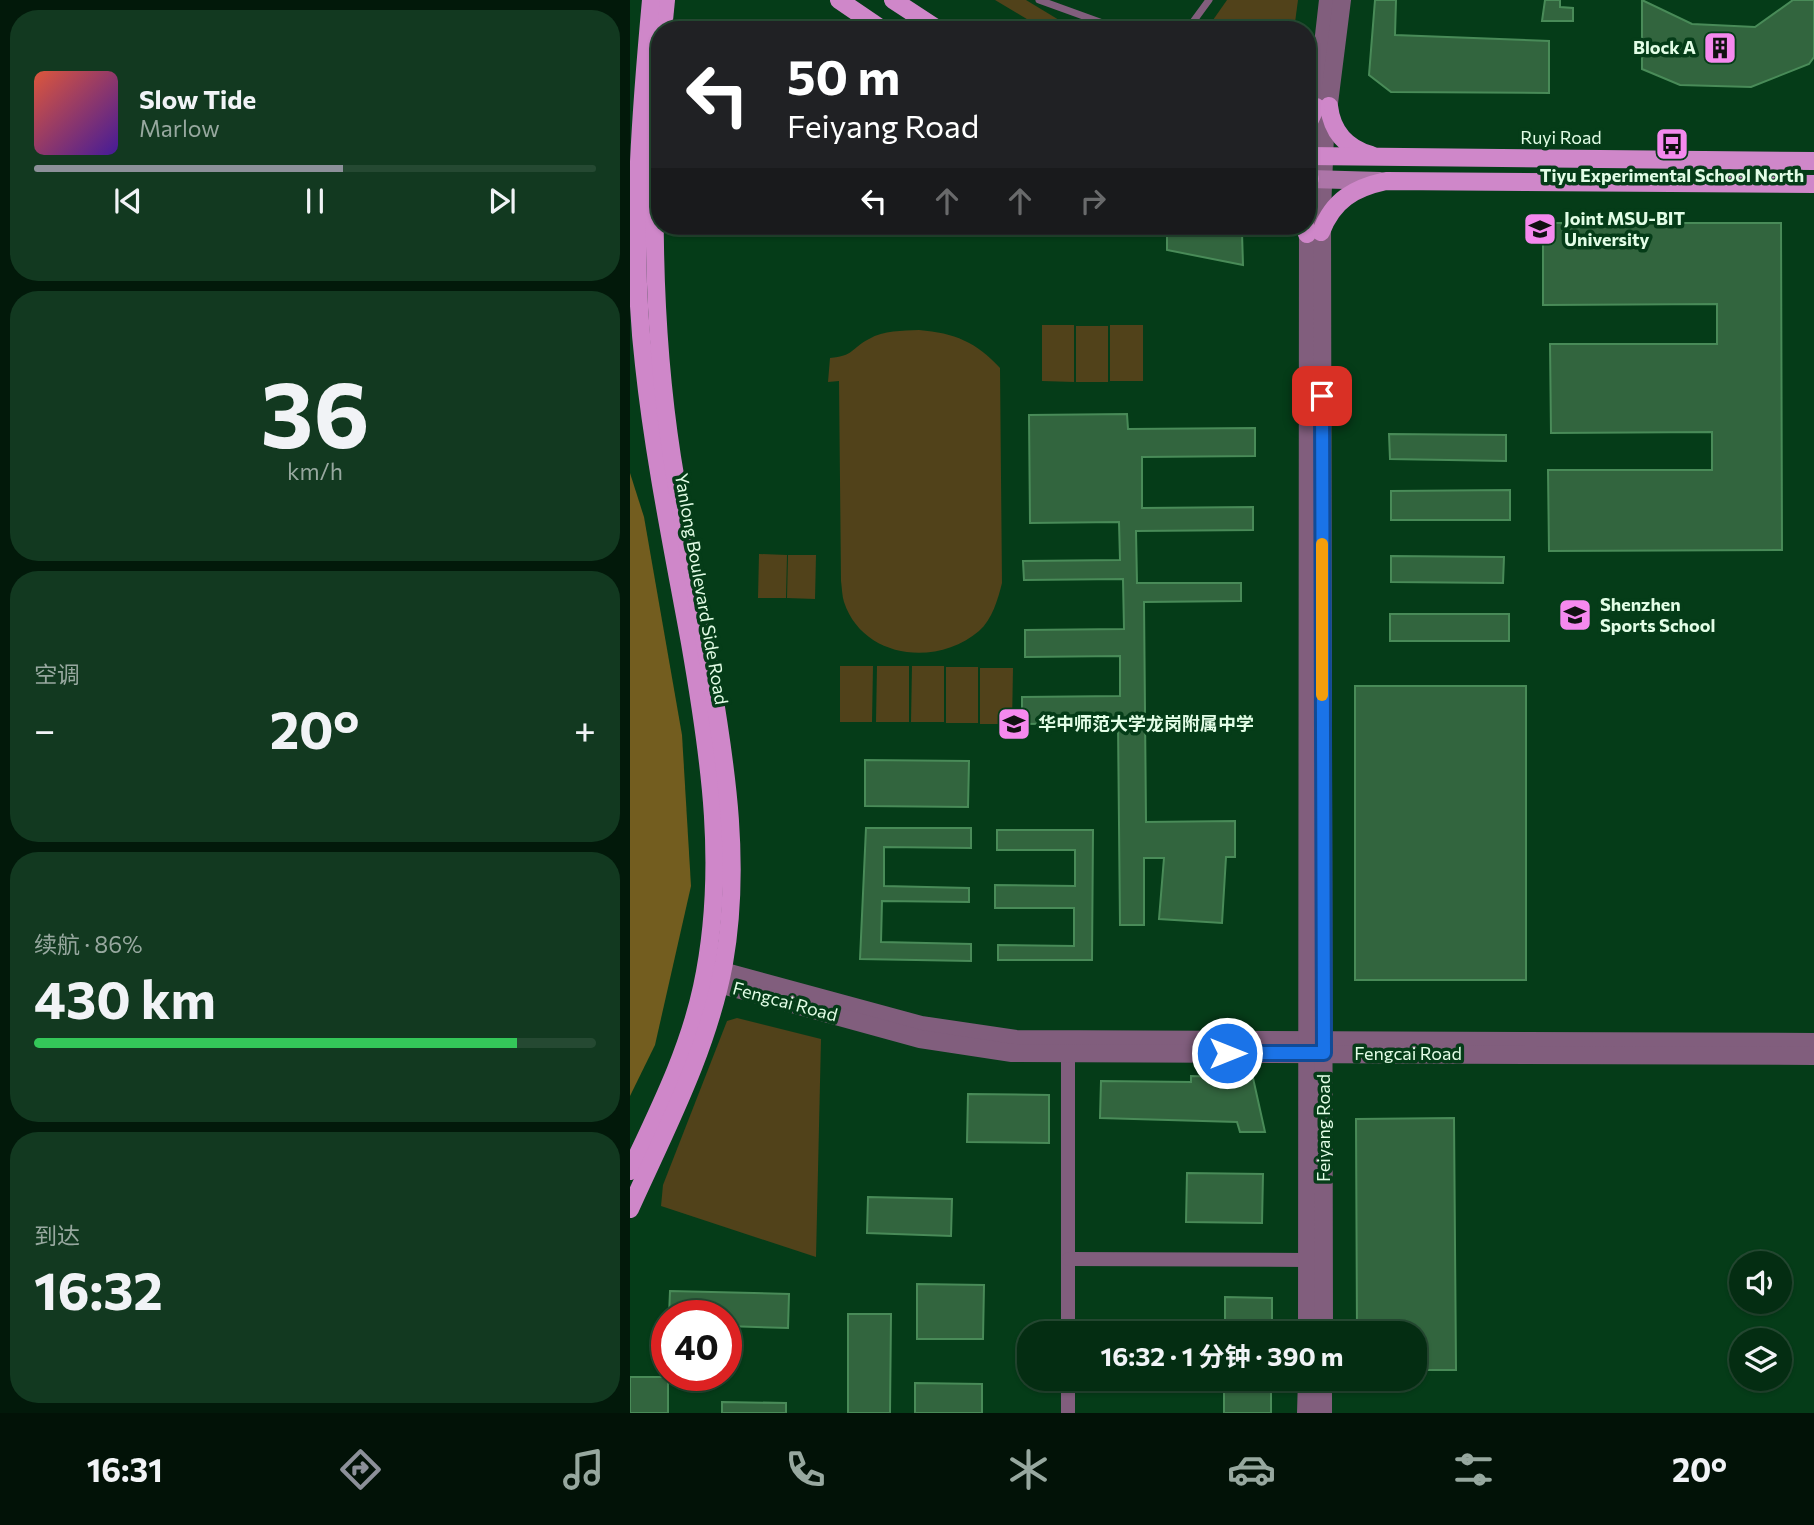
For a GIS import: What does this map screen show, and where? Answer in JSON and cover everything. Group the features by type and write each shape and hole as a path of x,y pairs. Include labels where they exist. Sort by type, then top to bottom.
{"main road":[{"name":"Yanlong Boulevard Side Road","path":"630,1171 676,1072 696,1014 715,976 714,797 708,747 654,441 641,337 634,215 651,0"},
{"path":"664,21 666,0"},
{"path":"839,0 870,21"},
{"path":"893,0 925,21"},
{"path":"1316,114 1322,107 1334,130 1353,148 1385,158"},
{"path":"1793,161 1814,153"},
{"name":"Ruyi Road","path":"1316,157 1814,161"},
{"path":"1316,179 1814,184"},
{"path":"1316,227 1342,199 1365,186 1386,181"},
{"path":"1791,184 1814,192"},
{"name":"Yanlong Boulevard Side Road","path":"630,1209 708,1028 715,976 732,896 723,747 672,457 656,315 655,235"}],"street":[{"name":"Feiyang Road","path":"1322,107 1328,0"},
{"name":"Feiyang Road","path":"1316,144 1342,0"},
{"name":"Feiyang Road","path":"1311,235 1316,1046 1324,1321"},
{"path":"630,304 641,337"},
{"name":"Fengcai Road","path":"715,976 921,1025 985,1036 1038,1040 1814,1056"},
{"name":"Fengcai Road","path":"715,976 948,1045 1012,1053 1068,1054 1316,1046 1814,1042"},
{"name":"Feiyang Road","path":"1307,1321 1316,1046"},
{"path":"1068,1054 1068,1321"},
{"path":"1069,1259 1307,1259"},
{"path":"1068,1391 1068,1413"},
{"path":"1306,1413 1307,1391"},
{"path":"1323,1413 1324,1391"}],"lane":[{"path":"1039,0 1097,21"},
{"path":"1194,21 1209,0"}],"shaded area":[{"path":"995,0 1026,0 1061,21 1030,21"},
{"path":"1227,0 1298,0 1295,21 1212,21"},
{"path":"1042,325 1074,325 1074,382 1042,381"},
{"path":"1110,325 1143,325 1143,381 1110,381"},
{"path":"1076,326 1108,326 1108,382 1076,382"},
{"path":"919,330 964,340 1000,368 1002,583 991,615 979,631 943,650 923,653 884,646 867,636 854,621 844,602 841,581 839,381 828,382 830,358 848,354 881,334"},
{"path":"630,473 644,517 682,735 691,886 655,1045 630,1096"},
{"path":"759,554 787,555 786,598 758,598"},
{"path":"788,555 816,555 815,599 787,598"},
{"path":"840,666 873,666 872,722 840,722"},
{"path":"877,666 909,666 909,722 876,722"},
{"path":"912,666 944,666 944,722 911,722"},
{"path":"946,667 978,667 978,723 946,723"},
{"path":"980,668 1013,668 1012,724 980,724"},
{"path":"737,1018 821,1039 816,1257 661,1206 663,1185 727,1021"}],"building":[{"path":"1375,0 1396,0 1395,35 1549,41 1549,93 1391,92 1369,75"},
{"path":"1545,0 1560,0 1560,7 1573,8 1573,21 1542,21"},
{"path":"1642,0 1692,24 1755,27 1793,0 1814,0 1814,57 1809,64 1751,87 1680,85 1642,69"},
{"path":"1543,223 1781,223 1782,550 1549,551 1548,470 1712,470 1712,432 1551,433 1550,344 1717,344 1717,304 1543,305"},
{"path":"1167,235 1242,235 1243,265 1167,250"},
{"path":"1127,414 1128,429 1255,428 1255,456 1142,457 1142,508 1253,507 1253,530 1136,531 1137,583 1241,583 1241,601 1144,602 1146,822 1235,821 1235,857 1226,857 1222,923 1159,919 1164,858 1144,858 1144,925 1120,925 1118,723 1022,724 1022,697 1120,696 1120,656 1025,657 1025,630 1124,629 1123,579 1024,580 1023,561 1120,560 1119,522 1030,523 1029,415"},
{"path":"1389,434 1506,435 1506,461 1390,459"},
{"path":"1510,490 1510,520 1391,520 1391,491"},
{"path":"1391,556 1504,557 1503,583 1391,582"},
{"path":"1390,614 1509,614 1509,641 1390,641"},
{"path":"1355,686 1526,686 1526,980 1355,980"},
{"path":"865,760 969,761 968,807 865,806"},
{"path":"866,828 971,828 971,848 884,847 884,886 969,888 969,902 882,901 881,942 971,944 971,961 860,959"},
{"path":"997,830 1093,830 1092,960 998,960 998,945 1074,946 1074,908 995,908 995,885 1075,886 1075,850 997,850"},
{"path":"1191,1076 1253,1078 1265,1132 1240,1132 1237,1122 1100,1118 1101,1081 1191,1082"},
{"path":"968,1094 1049,1095 1049,1143 967,1142"},
{"path":"1454,1118 1456,1370 1427,1370 1427,1321 1357,1321 1356,1119"},
{"path":"1187,1173 1263,1174 1262,1223 1186,1222"},
{"path":"868,1197 952,1199 951,1236 867,1233"},
{"path":"917,1284 984,1285 983,1339 917,1339"},
{"path":"670,1291 789,1294 788,1328 742,1327 742,1300 670,1300"},
{"path":"1225,1297 1272,1298 1272,1321 1225,1321"},
{"path":"848,1314 891,1314 890,1413 848,1413"},
{"path":"630,1377 651,1377 651,1391 668,1391 668,1413 630,1413"},
{"path":"915,1383 982,1384 982,1413 915,1413"},
{"path":"1224,1391 1271,1391 1271,1413 1224,1413"},
{"path":"722,1402 786,1403 786,1413 722,1413"}],"slow traffic":[{"path":"1322,544 1322,695"}],"place":[{"name":"Block A","path":"1720,48"},
{"name":"Tiyu Experimental School North","path":"1672,144"},
{"name":"Joint MSU-BIT University","path":"1540,229"},
{"name":"Shenzhen Sports School","path":"1575,615"},
{"name":"华中师范大学龙岗附属中学","path":"1014,724"}],"route":[{"path":"1227,1053 1324,1053 1322,396"}]}
